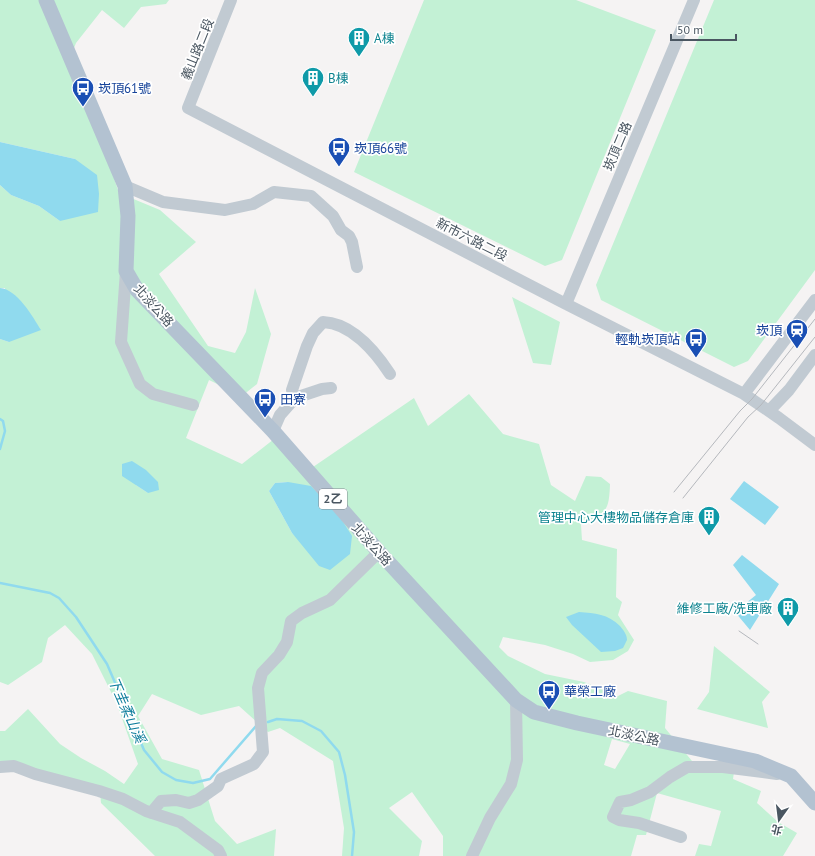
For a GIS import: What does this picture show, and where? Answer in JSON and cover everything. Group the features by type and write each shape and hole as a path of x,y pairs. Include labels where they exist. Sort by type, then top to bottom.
{"main road":[{"name":"北淡公路","path":"46,0 125,186 128,216 126,271 137,290 273,431 379,552 516,700 534,712 755,761 790,776 815,803"}],"street":[{"name":"義山路二段","path":"188,108 231,0"},
{"name":"崁頂二路","path":"566,304 694,0"},
{"name":"新市六路二段","path":"188,108 566,304 744,394 815,445"},
{"path":"125,186 163,202 225,210 253,204 274,192 311,196 332,216 341,230 349,236 352,242 356,267"},
{"path":"126,271 121,342 140,384 153,394 193,404"},
{"path":"744,394 815,300"},
{"path":"295,398 292,390 307,346 313,333 322,322 331,323 354,334 379,358 390,374"},
{"path":"769,411 789,390 815,355"},
{"path":"273,431 280,415 295,398 322,389 331,388"},
{"path":"151,812 161,801 176,800 189,803 198,800 218,786 221,779 254,764 263,752 258,688 262,673 279,655 287,642 291,620 302,613 330,600 379,552"},
{"path":"472,856 490,818 511,784 517,760 516,700"},
{"path":"0,767 14,766 35,774 123,799 151,812 180,822 218,850 221,856"},
{"path":"681,837 639,823 619,820 613,817 620,802 631,800 650,792 670,777 687,767 723,767 790,776"}],"green space":[{"path":"0,0 169,0 166,4 141,7 124,28 102,10 76,43 68,63 92,114 119,193 160,210 196,242 159,274 208,346 235,353 246,332 255,288 271,334 257,384 242,396 209,380 186,438 242,464 283,432 313,467 414,398 428,426 469,394 503,434 539,444 551,485 575,501 586,476 601,477 610,484 609,501 601,514 581,525 582,540 617,549 616,597 622,602 618,615 634,640 628,651 613,660 590,662 573,654 545,645 503,637 499,647 508,656 545,674 584,682 618,696 628,691 667,701 665,728 692,761 734,772 733,779 761,791 757,803 778,822 797,833 783,856 695,856 699,844 711,846 721,811 657,793 646,835 637,835 631,856 443,856 443,836 412,792 389,808 422,841 419,856 342,856 344,828 333,761 280,728 268,732 239,706 201,715 152,694 138,716 162,759 199,770 215,821 237,844 276,829 274,856 155,856 101,803 100,792 0,766 0,731 5,731 28,709 60,744 124,784 138,764 117,704 92,654 65,625 48,638 42,662 8,685 0,682 0,339 9,342 5,288 0,288 0,185 11,195 39,206 60,221 75,159 0,142","holes":["132,461 148,493 136,485","288,482 304,545 292,533 269,491 275,483","612,739 630,744 615,769 604,765"]},
{"path":"424,0 576,0 656,30 562,260 545,266 354,172"},
{"path":"714,0 815,0 815,270 748,361 734,367 601,300 596,285"},
{"path":"512,297 560,322 551,365 533,363"},
{"path":"714,646 770,692 762,702 768,728 697,709 709,692"}],"water":[{"path":"0,142 75,159 97,175 99,194 98,212 60,221 39,206 11,195 0,185"},
{"path":"0,288 12,293 24,304 41,330 9,342 0,339"},
{"path":"132,461 146,470 158,482 159,490 148,493 122,476 122,464"},
{"path":"744,481 779,507 765,525 730,499"},
{"path":"288,482 311,486 340,517 352,536 350,554 330,570 319,566 292,533 269,491 275,483"},
{"path":"742,555 779,584 750,630 735,612 756,595 733,565"},
{"path":"579,612 601,615 611,619 620,626 625,632 627,640 623,648 615,651 601,652 572,625 566,617"}],"waterway":[{"name":"下圭柔山溪","path":"0,419 3,421 5,431 0,449"},
{"name":"下圭柔山溪","path":"0,583 50,593 59,598 76,617 107,664 144,750 162,772 176,780 193,783 210,779 256,726"},
{"name":"下圭柔山溪","path":"268,722 277,719 302,721 321,731 339,752 345,775 354,832 352,856"}],"tram line":[{"path":"674,492 740,411 752,399 815,319"},
{"path":"683,498 748,417 761,405 815,337"},
{"path":"739,631 758,644"}],"place":[{"name":"A棟","path":"359,58"},
{"name":"B棟","path":"313,98"},
{"name":"崁頂61號","path":"83,108"},
{"name":"崁頂66號","path":"339,168"},
{"name":"崁頂","path":"797,350"},
{"name":"輕軌崁頂站","path":"696,358"},
{"name":"田寮","path":"265,418"},
{"name":"管理中心大樓物品儲存倉庫","path":"709,536"},
{"name":"維修工廠/洗車廠","path":"788,628"},
{"name":"華榮工廠","path":"549,710"}]}
